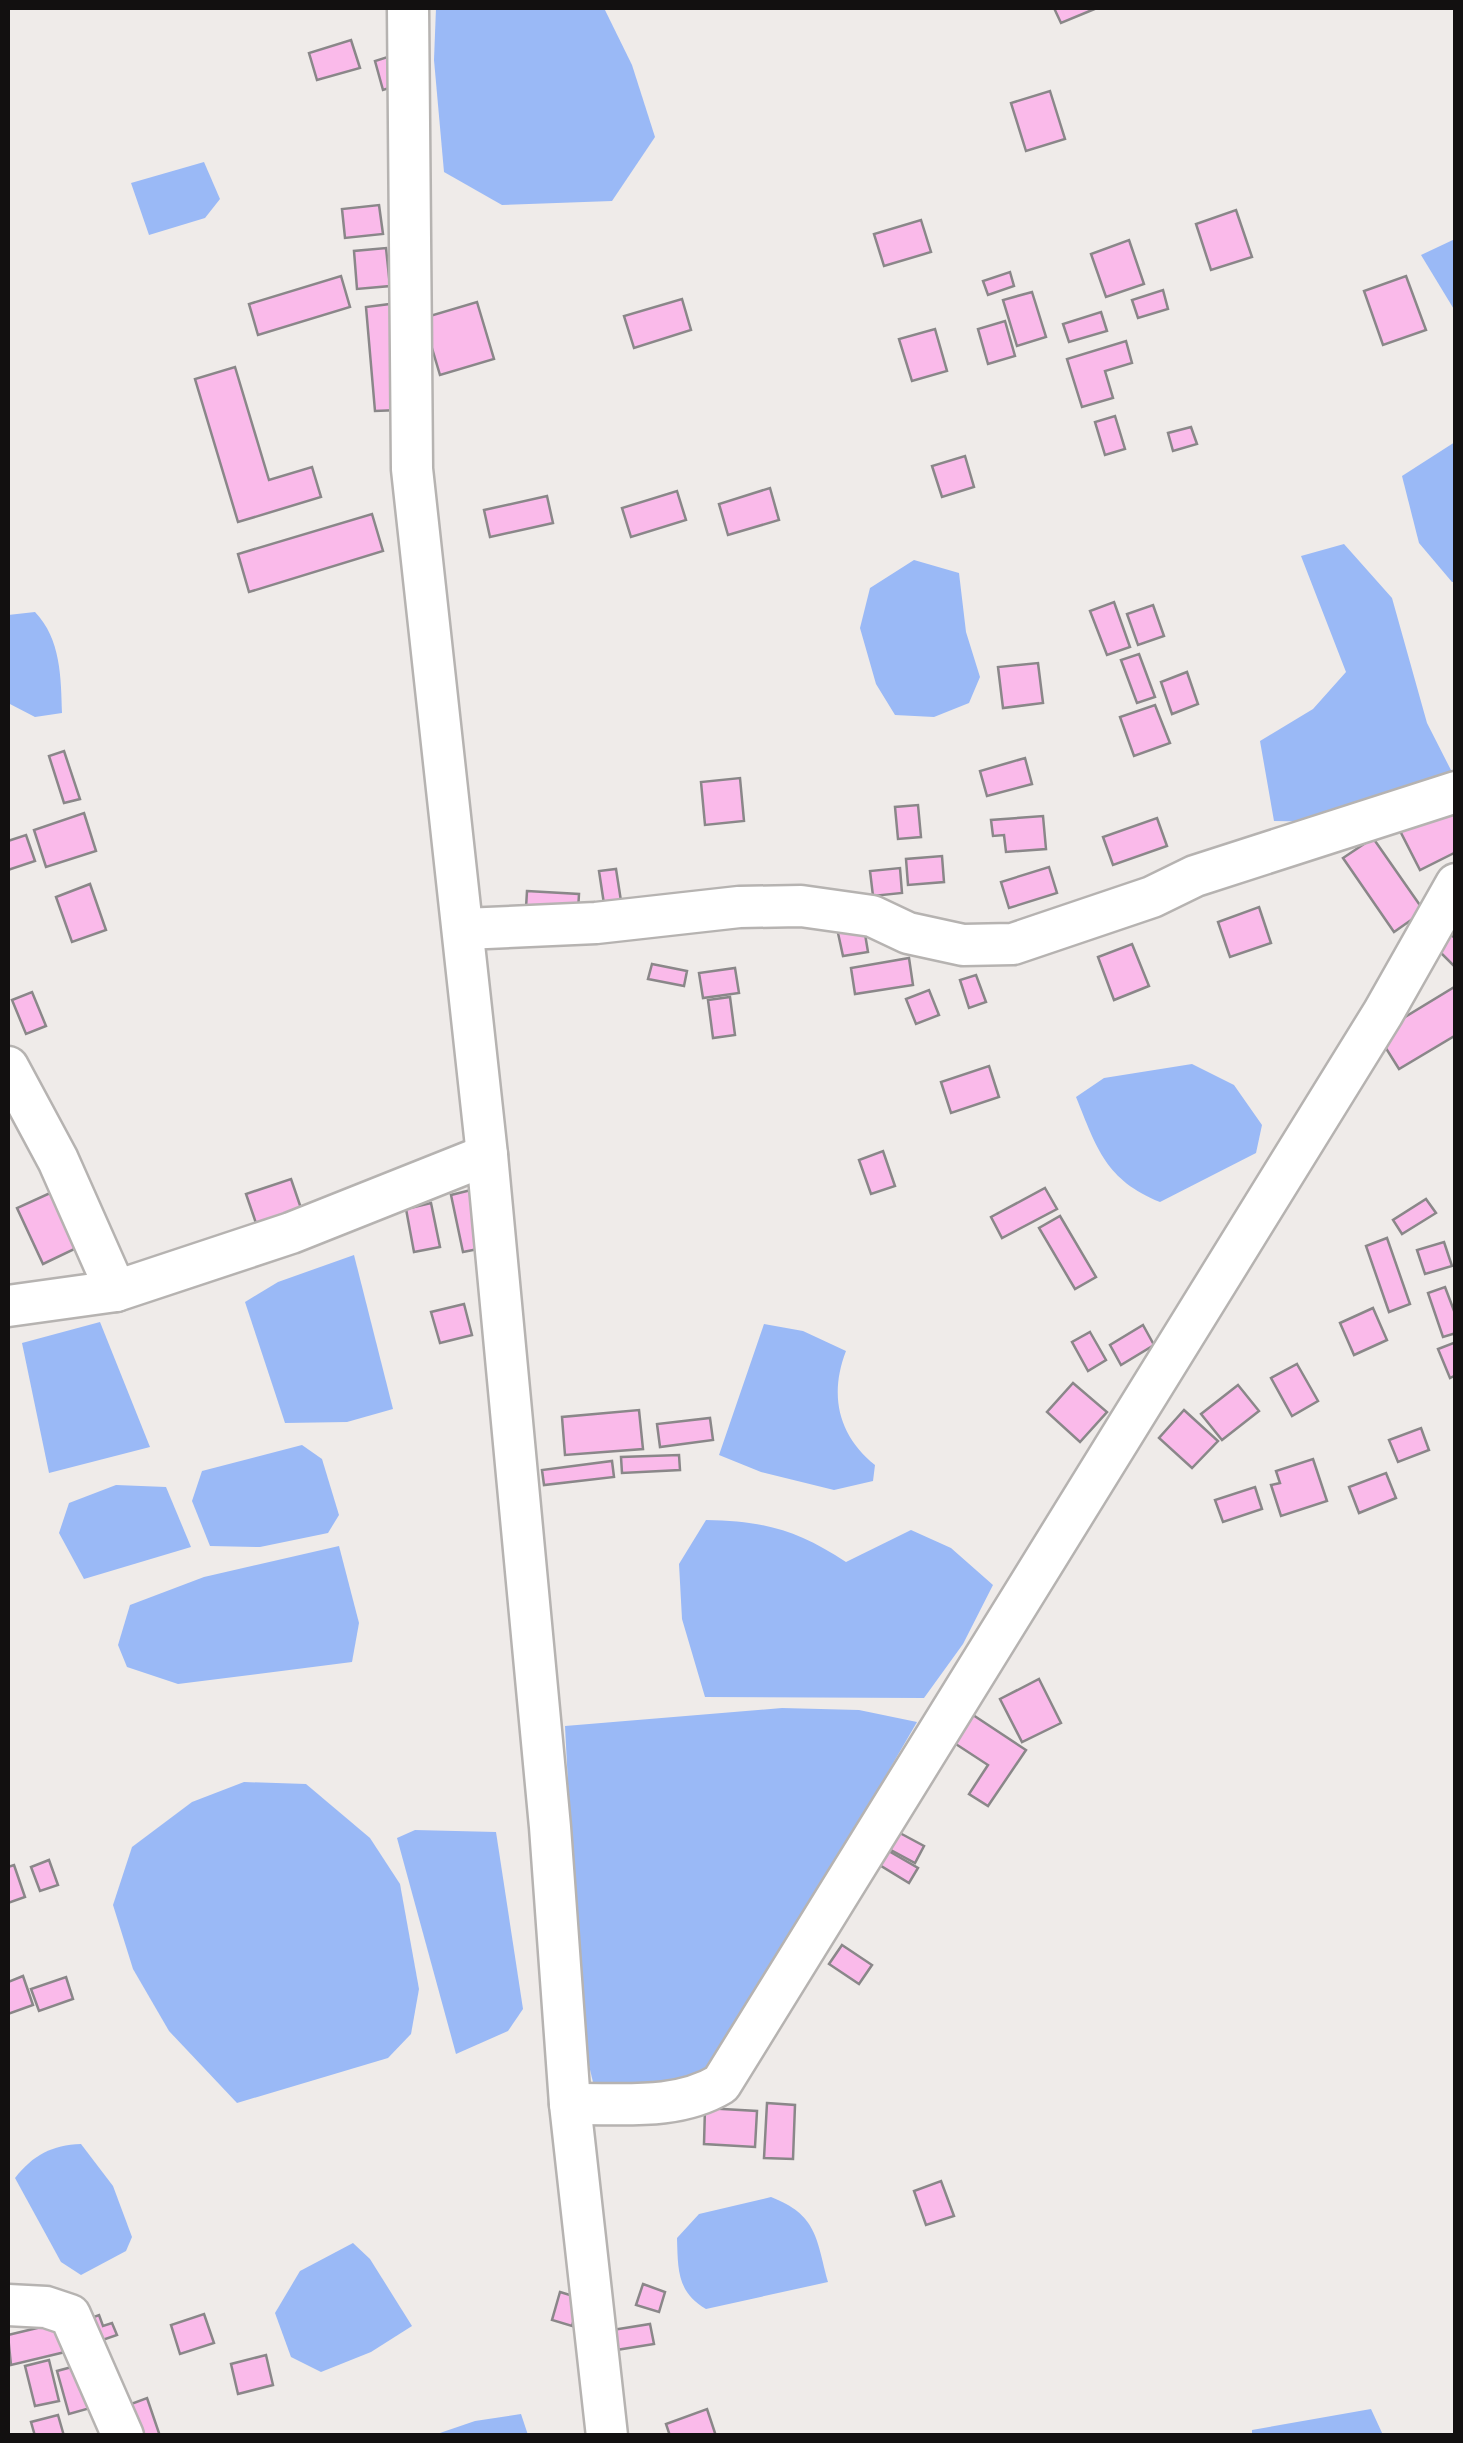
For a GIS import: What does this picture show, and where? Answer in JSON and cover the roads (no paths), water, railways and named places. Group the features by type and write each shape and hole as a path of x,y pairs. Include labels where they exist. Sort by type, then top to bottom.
{"street":[{"path":"408,8 412,469 487,1155 550,1827 570,2104 607,2436"},
{"path":"464,929 596,923 739,906 802,906 872,916 908,933 962,945 1012,944 1152,897 1213,870 1456,792"},
{"path":"570,2104 674,2103 699,2098 721,2084 1383,1013 1456,884"},
{"path":"8,1066 58,1160 116,1291"},
{"path":"8,1306 116,1291 291,1233 487,1155"},
{"path":"8,2304 46,2306 70,2314 123,2436"}],"water":[{"path":"436,8 604,8 632,65 655,137 612,201 502,205 444,172 434,60"},
{"path":"204,162 220,199 205,218 149,235 131,183"},
{"path":"1455,239 1455,311 1421,255"},
{"path":"1455,442 1456,582 1452,582 1419,543 1402,476"},
{"path":"1344,544 1392,598 1427,723 1455,778 1333,822 1274,821 1260,741 1313,709 1346,672 1301,556"},
{"path":"914,560 959,573 966,632 980,677 969,703 934,717 895,715 876,684 860,628 870,588"},
{"path":"35,612 55,647 62,713 35,717 8,703 8,615"},
{"path":"1192,1064 1234,1085 1262,1125 1256,1153 1160,1202 1115,1173 1098,1147 1076,1097 1104,1078"},
{"path":"354,1255 393,1409 347,1422 285,1423 245,1302 278,1282"},
{"path":"100,1322 150,1447 49,1473 22,1343"},
{"path":"764,1324 803,1331 846,1351 838,1383 840,1413 852,1441 875,1465 873,1481 834,1490 761,1472 719,1455"},
{"path":"302,1445 322,1459 339,1515 328,1533 260,1547 210,1546 192,1501 202,1471"},
{"path":"116,1485 166,1487 191,1547 84,1579 59,1533 69,1503"},
{"path":"706,1520 779,1529 846,1562 911,1530 951,1548 993,1585 963,1644 924,1698 705,1697 682,1619 679,1564"},
{"path":"339,1546 359,1623 352,1662 178,1684 127,1667 118,1645 130,1605 204,1577"},
{"path":"782,1708 859,1710 917,1722 713,2074 652,2088 593,2082 581,2033 565,1726"},
{"path":"244,1782 306,1784 370,1838 400,1884 419,1989 411,2034 388,2058 237,2103 169,2031 133,1969 113,1905 132,1847 192,1802"},
{"path":"415,1830 496,1832 523,2009 508,2031 456,2054 397,1838"},
{"path":"81,2144 113,2186 132,2237 126,2251 81,2275 61,2262 15,2178 44,2153"},
{"path":"771,2197 806,2220 817,2240 828,2282 706,2309 684,2288 677,2238 699,2214"},
{"path":"353,2243 370,2259 412,2326 371,2352 321,2372 291,2357 275,2313 300,2271"},
{"path":"1371,2409 1383,2435 1252,2435 1252,2430"},
{"path":"521,2414 528,2435 434,2435 475,2421"}]}
